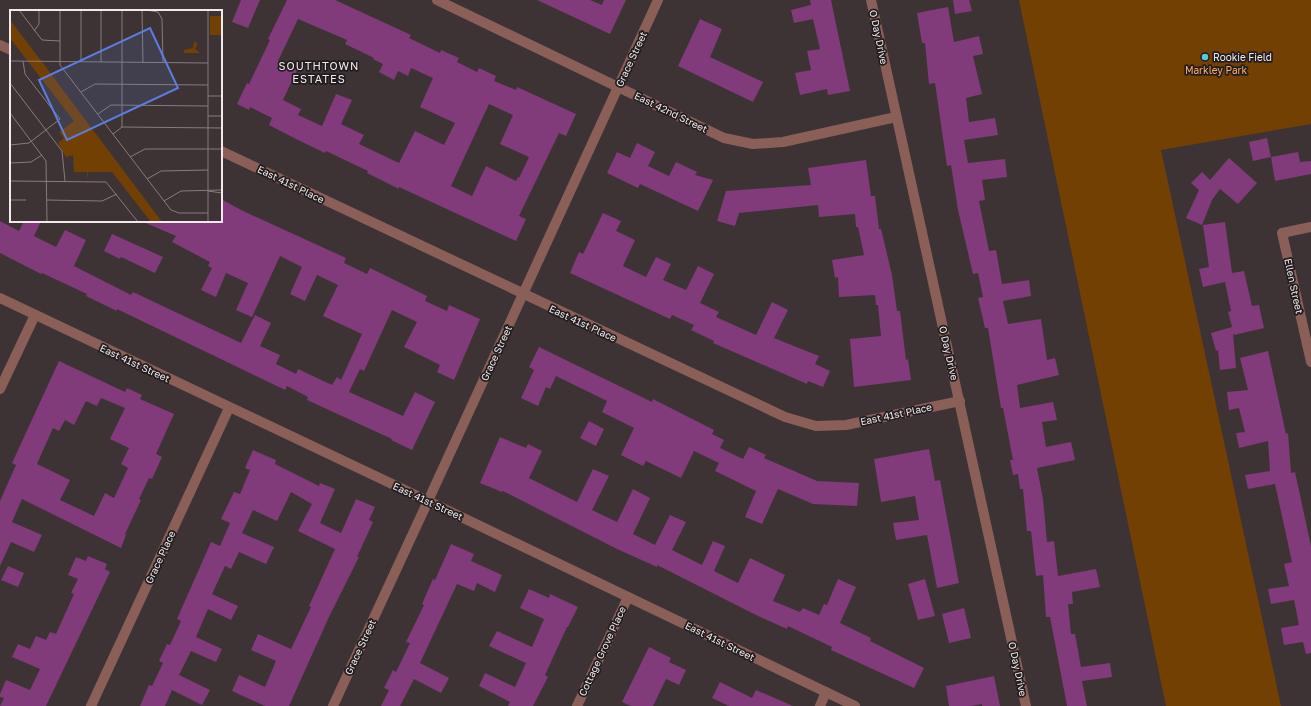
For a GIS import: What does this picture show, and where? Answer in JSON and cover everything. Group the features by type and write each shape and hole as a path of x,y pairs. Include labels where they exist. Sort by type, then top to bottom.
{"street":[{"name":"East 42nd Street","path":"437,0 724,138 753,144 783,142 896,117"},
{"name":"Grace Street","path":"333,706 658,0"},
{"name":"O Day Drive","path":"871,0 1026,706"},
{"path":"0,45 10,50"},
{"name":"East 41st Place","path":"222,150 523,295 785,417 816,426 846,425 960,401"},
{"name":"Ellen Street","path":"1311,227 1282,233 1311,362"},
{"name":"East 41st Street","path":"0,298 855,706"},
{"path":"0,389 35,315"},
{"name":"Grace Place","path":"91,706 229,408"},
{"name":"Cottage Grove Place","path":"577,706 628,597"},
{"path":"820,706 826,692"}],"green space":[{"name":"Markley Park","path":"1019,0 1311,0 1311,124 1161,150 1281,706 1166,706"}],"building":[{"path":"241,0 260,0 248,28 232,22"},
{"path":"287,0 335,0 411,35 409,38 440,53 441,50 459,58 457,62 477,72 479,68 496,76 494,81 516,90 517,87 576,114 566,136 559,133 519,216 526,219 516,241 399,187 399,189 367,173 368,171 294,138 269,125 272,118 250,107 249,110 237,104 247,83 249,84 270,40 268,39","holes":["298,19 347,40 345,44 383,64 379,72 394,80 398,71 408,76 411,68 433,78 420,107 455,123 444,145 415,131 399,163 359,144 364,135 341,124 352,100 336,94 322,126 298,115 301,109 283,100 297,70 278,61","489,104 513,115 500,144 529,157 519,178 518,177 516,181 486,166 472,196 451,186"]},
{"path":"537,0 590,0 602,5 604,0 626,0 610,34"},
{"path":"810,0 831,0 850,91 828,95 827,89 800,95 795,73 811,70 807,51 820,49 813,19 794,23 791,10 811,5"},
{"path":"953,0 969,0 972,11 955,14"},
{"path":"948,7 954,42 979,36 983,54 973,56 982,94 966,98 969,122 995,118 998,135 964,140 968,163 1005,159 1007,177 982,180 985,200 979,201 989,251 996,250 1002,284 1029,280 1031,296 1003,301 1008,324 1041,319 1047,360 1055,358 1059,375 1017,385 1020,408 1053,402 1057,420 1042,422 1046,447 1071,442 1075,460 1037,468 1043,499 1047,542 1054,541 1058,576 1096,569 1100,587 1072,592 1073,604 1068,604 1071,634 1075,634 1081,667 1110,663 1112,677 1082,681 1087,706 1067,706 1050,617 1046,617 1043,575 1036,576 1031,531 1027,531 1023,489 1020,489 1018,474 1013,475 1010,460 1013,460 1003,408 1001,408 988,328 985,328 978,298 983,297 978,273 973,274 958,210 951,165 947,166 935,83 929,84 925,43 922,43 917,13"},
{"path":"700,19 722,29 710,57 763,82 753,102 678,66"},
{"path":"1267,138 1271,157 1253,161 1249,142"},
{"path":"637,143 655,152 648,166 669,176 676,162 697,172 695,175 713,180 698,211 640,184 638,188 607,173 617,152 630,158"},
{"path":"1298,152 1300,162 1311,161 1311,174 1275,181 1271,157"},
{"path":"1229,158 1257,183 1238,204 1220,189 1212,200 1202,225 1186,218 1199,190 1191,183 1202,172 1210,180"},
{"path":"866,160 871,196 875,196 879,229 881,229 892,275 897,311 900,311 906,360 908,359 911,380 854,387 850,339 881,336 878,305 876,305 875,295 839,297 838,277 835,278 832,260 864,255 858,227 856,227 855,214 819,217 818,205 739,213 735,226 717,221 726,191 811,185 808,168"},
{"path":"222,200 245,212 346,258 344,263 367,274 370,268 427,296 425,301 447,311 449,305 480,319 454,380 437,372 440,365 404,347 417,322 392,310 364,371 360,369 349,392 403,416 415,392 435,402 412,450 391,440 392,439 307,400 308,397 287,386 285,390 117,309 117,311 86,296 87,294 42,273 41,274 0,253 0,221 19,231 24,222 41,222 34,236 56,247 65,230 86,240 74,266 131,295 133,292 241,343 255,315 271,323 260,346 280,355 276,364 296,374 298,369 332,385 337,377 341,380 362,334 323,316 338,285 317,275 305,301 290,294 302,267 280,256 252,317 236,310 248,283 226,273 216,297 201,290 212,268 208,266 210,262 172,242 176,236 143,222 222,222"},
{"path":"603,213 621,221 616,231 635,240 623,266 646,277 656,257 671,264 663,280 686,290 698,266 714,274 700,303 719,312 716,317 756,335 772,302 788,310 774,338 819,356 815,364 830,371 823,387 808,381 807,384 713,343 714,341 691,330 694,325 672,315 670,319 570,273 579,252 583,254"},
{"path":"1225,222 1232,273 1244,271 1252,306 1259,305 1264,328 1234,335 1233,333 1236,368 1220,370 1218,350 1216,351 1211,333 1232,327 1228,312 1231,311 1225,282 1203,287 1199,269 1209,267 1203,225"},
{"path":"112,234 163,257 155,273 121,257 120,259 104,251"},
{"path":"539,347 652,402 653,399 714,430 712,434 724,440 720,448 743,459 749,447 766,455 764,458 817,481 859,483 857,506 813,504 778,489 762,524 745,517 756,491 715,471 719,463 694,451 681,478 646,461 643,466 621,455 634,428 602,412 607,401 556,376 550,389 546,387 538,406 521,398 534,370 529,367"},
{"path":"1268,351 1286,434 1288,433 1291,473 1295,472 1311,546 1311,653 1306,654 1303,642 1284,645 1281,628 1299,625 1294,600 1271,604 1268,589 1289,586 1284,564 1292,562 1275,484 1248,489 1245,475 1270,471 1268,441 1239,448 1236,433 1245,432 1239,408 1229,410 1227,392 1248,390 1240,358"},
{"path":"59,361 125,392 127,388 142,395 140,399 174,414 156,454 162,457 152,479 149,478 139,499 141,500 125,534 126,535 121,548 22,499 12,522 42,535 34,552 11,542 0,566 0,501 16,465 12,463","holes":["101,398 125,408 110,439 129,448 121,464 128,468 114,498 105,493 94,516 60,500 70,480 37,464 53,428 59,431 65,420 74,425 86,401 97,406"]},
{"path":"589,421 604,429 596,446 580,438"},
{"path":"500,437 526,448 528,444 542,451 529,478 577,502 593,469 609,476 592,510 617,522 633,489 650,498 633,534 655,545 670,515 686,522 672,550 702,565 713,541 725,546 714,571 738,583 750,558 785,575 773,601 800,612 803,608 819,615 824,604 827,605 838,579 856,587 840,623 871,638 870,641 924,668 914,688 831,650 832,647 788,626 787,629 758,616 657,565 657,567 617,549 503,491 502,492 480,483"},
{"path":"929,449 935,481 940,480 959,583 937,588 927,535 896,540 893,523 919,520 915,496 881,502 874,459"},
{"path":"253,450 276,460 275,464 319,486 320,483 335,489 320,523 341,533 356,499 375,507 369,520 373,522 357,557 359,557 328,619 289,706 265,706 232,691 239,675 265,687 276,661 251,650 258,634 291,649 311,607 309,606 335,549 298,531 312,504 291,492 277,521 253,510 242,533 274,547 266,564 239,552 231,569 225,566 212,594 238,606 231,620 208,609 196,637 222,649 216,662 191,651 179,675 210,690 202,705 172,690 165,706 140,706 149,685 152,686 163,663 159,661 167,644 170,645 181,621 177,619 211,542 220,546 230,523 221,519 234,492 240,494 250,470 245,468"},
{"path":"451,544 474,554 471,561 502,575 495,592 477,583 474,591 457,584 420,663 449,678 441,693 414,679 400,706 381,706 389,690 384,688 393,670 396,672 410,643 406,642 424,605 422,604 433,579 435,580"},
{"path":"88,556 107,564 105,569 110,572 46,706 0,706 4,698 0,697 0,694 6,680 30,690 40,669 12,657 18,644 30,649 36,636 46,640 50,632 56,634 74,594 71,593 78,579 68,575 76,557 86,561"},
{"path":"8,566 24,573 18,587 1,580"},
{"path":"925,579 935,616 918,620 908,584"},
{"path":"529,589 549,598 550,594 578,607 545,675 548,677 533,706 508,706 510,702 479,686 485,673 515,687 526,663 489,646 497,631 532,647 544,619 520,608"},
{"path":"964,608 971,638 949,643 942,614"},
{"path":"649,647 671,658 669,662 686,670 679,685 666,679 653,706 631,706 622,702"},
{"path":"994,676 1000,706 982,706 982,704 971,706 949,706 946,686"},
{"path":"720,682 752,698 756,690 793,706 729,706 712,698"}],"place":[{"name":"Rookie Field","path":"1205,57"}],"district":[{"name":"SOUTHTOWN ESTATES","path":"319,71"}]}
